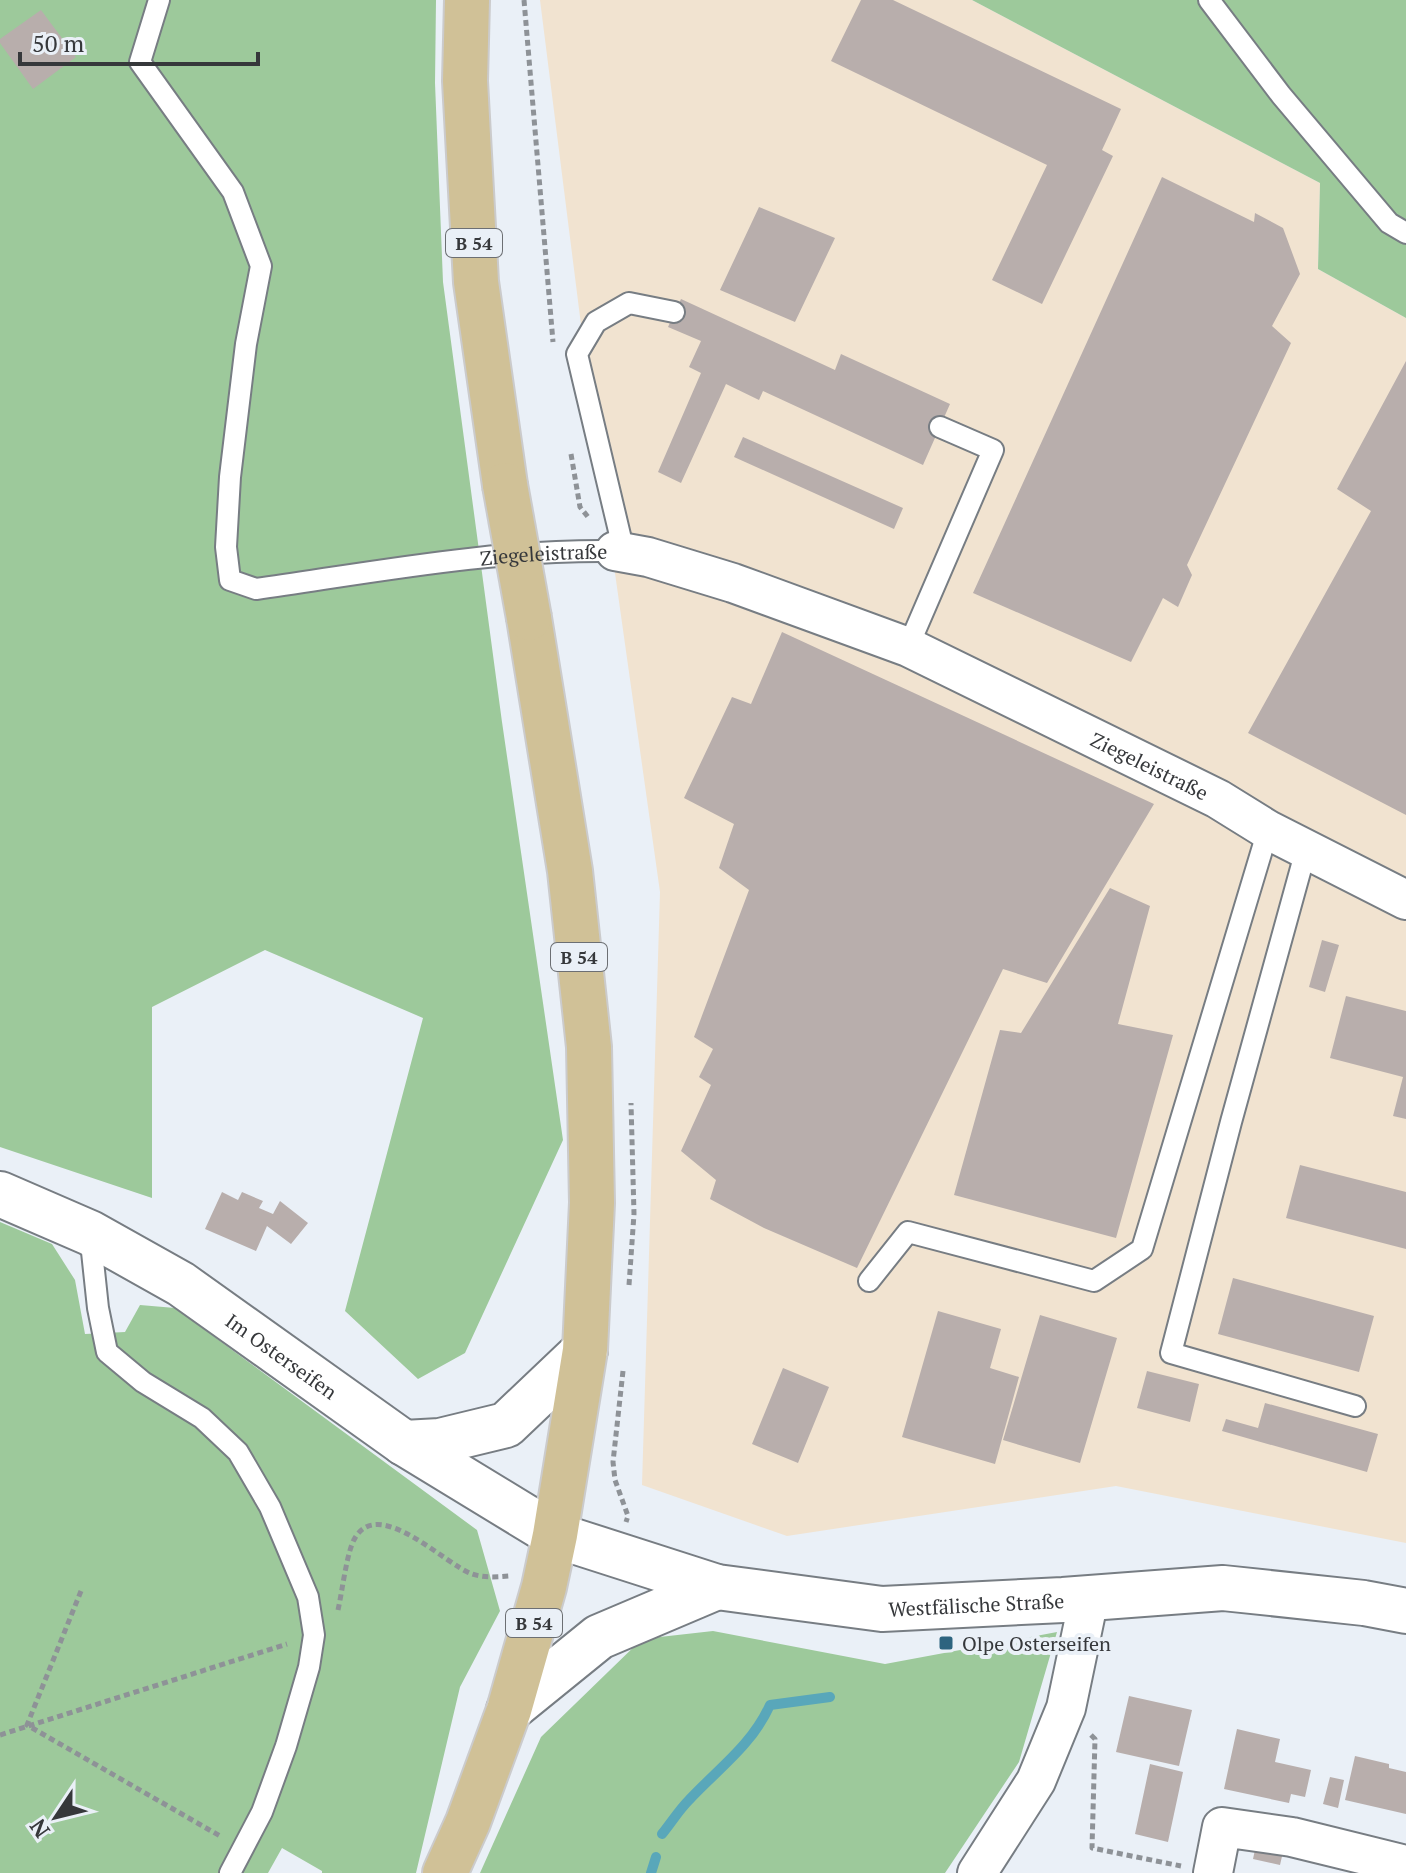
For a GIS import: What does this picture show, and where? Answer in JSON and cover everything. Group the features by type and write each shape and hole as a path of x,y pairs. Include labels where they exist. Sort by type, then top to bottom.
{"main road":[{"name":"B 54","path":"445,1873 468,1822 509,1710 544,1587 585,1350 592,1203 589,1047 570,871 505,485 476,282 465,81 467,0"}],"street":[{"name":"Ziegeleistraße","path":"620,552 733,583 908,647 1218,799 1268,830 1406,900"},
{"name":"Im Osterseifen","path":"0,1194 90,1233 181,1284 404,1443 555,1535"},
{"path":"404,1443 440,1441 506,1425 585,1350"},
{"name":"Westfälische Straße","path":"555,1535 717,1587 882,1609 1223,1588 1364,1603 1406,1611"},
{"path":"509,1710 599,1637 717,1587"},
{"path":"977,1873 1036,1781 1060,1723 1066,1708 1089,1598"},
{"path":"1213,1873 1222,1827 1292,1837 1406,1865"}],"lane":[{"name":"Ziegeleistraße","path":"159,0 140,62 233,192 261,266 246,344 230,477 226,547 230,580 256,589 457,560 575,550 620,552"},
{"path":"1209,0 1281,95 1389,223 1406,233"},
{"path":"620,552 577,354 596,322 629,303 674,312"},
{"path":"908,647 993,450 940,427"},
{"path":"869,1281 908,1232 1094,1281 1142,1249 1268,830"},
{"path":"1306,850 1171,1353 1355,1406"},
{"path":"90,1233 98,1308 107,1352 143,1382 202,1418 238,1452 270,1507 308,1597 314,1635 309,1667 286,1746 262,1812 230,1873"}],"path":[{"path":"524,0 554,349"},
{"path":"569,443 580,507 620,552"},
{"path":"0,1735 314,1635 336,1619 354,1538 367,1527 385,1525 404,1532 473,1574 494,1578 510,1575"},
{"path":"27,1725 81,1591"},
{"path":"27,1725 242,1848"},
{"path":"1095,1739 1092,1848 1213,1873"}],"shaded area":[{"path":"540,0 972,0 1320,183 1318,269 1406,318 1406,1543 1116,1486 787,1536 642,1485 660,892 590,396"}],"green space":[{"path":"0,0 436,0 435,83 443,282 502,722 563,1140 465,1353 418,1379 345,1311 423,1018 265,950 152,1007 152,1198 0,1147"},
{"path":"972,0 1406,0 1406,318 1318,269 1320,183"},
{"path":"0,1222 52,1244 75,1280 85,1334 125,1332 140,1305 175,1308 477,1530 500,1611 460,1687 416,1873 322,1873 282,1848 268,1873 0,1873"},
{"path":"713,1631 885,1664 1057,1632 1019,1762 945,1873 480,1873 541,1737 642,1639"}],"building":[{"path":"861,0 893,0 1121,109 1102,150 1113,156 1042,304 992,280 1047,165 831,61"},
{"path":"41,10 76,57 33,89 0,39"},
{"path":"1162,177 1254,222 1255,213 1283,228 1300,274 1272,326 1291,343 1187,565 1192,575 1178,607 1163,598 1131,662 973,593"},
{"path":"759,207 835,238 795,322 720,290"},
{"path":"681,299 835,370 841,354 950,404 923,465 763,391 759,400 726,384 681,483 658,472 701,373 689,367 701,341 668,327"},
{"path":"1406,361 1406,815 1248,733 1371,511 1337,489"},
{"path":"743,437 903,508 894,529 734,457"},
{"path":"782,632 1154,804 1047,983 1003,969 857,1268 764,1228 710,1199 716,1180 681,1151 711,1085 699,1077 713,1049 694,1037 749,890 719,868 734,824 684,798 732,697 751,704"},
{"path":"1110,888 1150,906 1118,1024 1173,1035 1116,1238 954,1195 1000,1030 1021,1033"},
{"path":"1322,940 1339,945 1325,992 1309,987"},
{"path":"1346,996 1406,1011 1406,1119 1393,1116 1403,1077 1330,1058"},
{"path":"1300,1165 1406,1192 1406,1249 1286,1218"},
{"path":"222,1192 238,1200 242,1192 263,1201 259,1208 273,1214 280,1201 308,1223 291,1244 267,1226 256,1251 205,1229"},
{"path":"1233,1278 1374,1316 1359,1372 1218,1334"},
{"path":"938,1311 1001,1329 990,1368 1019,1377 995,1464 902,1437"},
{"path":"1040,1315 1117,1338 1080,1463 1003,1440"},
{"path":"783,1368 829,1387 798,1463 752,1444"},
{"path":"1147,1371 1199,1384 1190,1422 1137,1408"},
{"path":"1265,1403 1378,1434 1367,1472 1222,1431 1226,1419 1258,1428"},
{"path":"1129,1696 1192,1710 1179,1766 1116,1752"},
{"path":"1237,1729 1280,1739 1275,1762 1311,1770 1305,1797 1291,1794 1289,1803 1224,1789"},
{"path":"1355,1756 1389,1764 1389,1768 1406,1772 1406,1814 1345,1800"},
{"path":"1150,1764 1183,1772 1168,1842 1135,1834"},
{"path":"1330,1777 1344,1780 1338,1808 1323,1804"},
{"path":"1256,1845 1283,1852 1280,1865 1253,1859"}],"waterway":[{"path":"662,1834 685,1804 744,1744 770,1705 830,1697"},
{"path":"651,1873 656,1857"}],"place":[{"name":"Olpe Osterseifen","path":"946,1643"}]}
